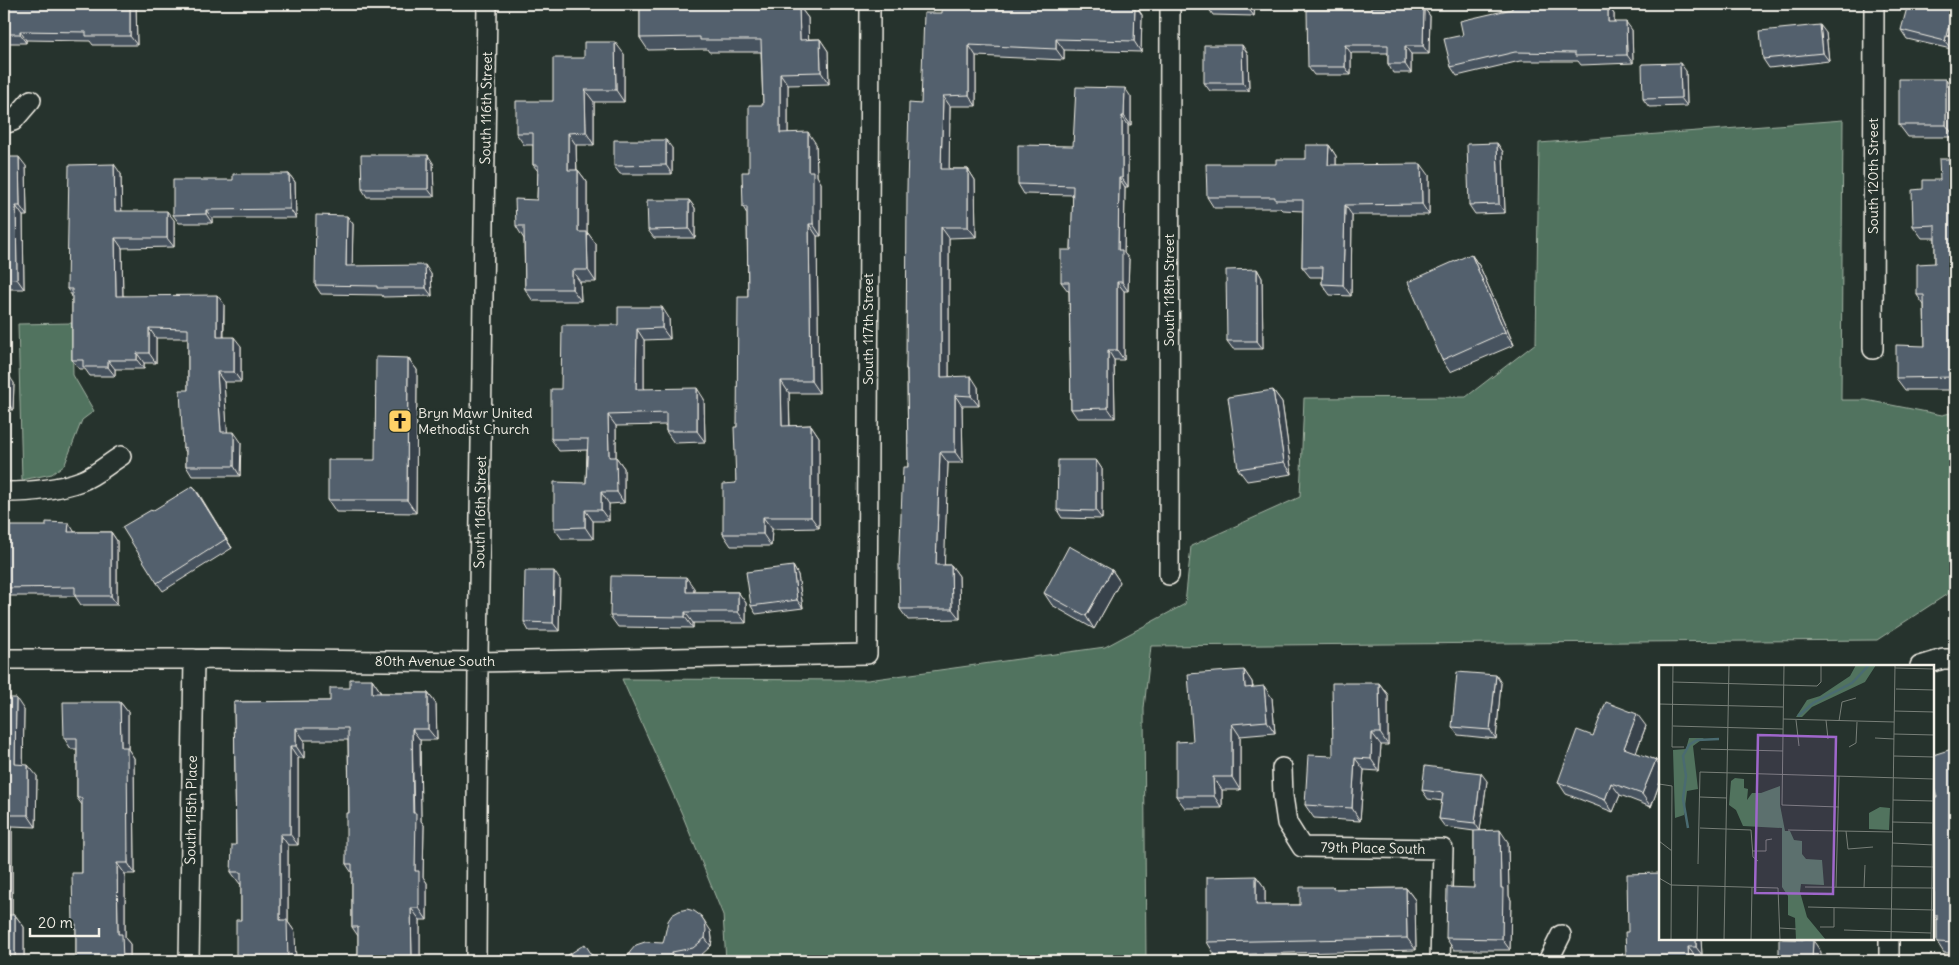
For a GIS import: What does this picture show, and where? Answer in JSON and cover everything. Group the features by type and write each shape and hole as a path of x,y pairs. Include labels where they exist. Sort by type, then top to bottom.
{"street":[{"name":"South 116th Street","path":"476,961 487,4"},
{"name":"South 117th Street","path":"867,654 870,4"},
{"name":"South 118th Street","path":"1169,575 1170,4"},
{"name":"South 120th Street","path":"1873,349 1874,4"},
{"path":"4,124 13,121 31,100"},
{"path":"4,492 25,492 58,488 83,480 121,456"},
{"name":"80th Avenue South","path":"4,659 194,658 478,662 867,654"},
{"name":"South 115th Place","path":"189,961 194,658"},
{"path":"1923,665 1943,659 1955,658"},
{"name":"79th Place South","path":"1282,768 1283,796 1287,823 1302,847 1443,848 1440,961"},
{"path":"1548,961 1560,935"},
{"path":"1889,940 1890,961"}],"green space":[{"path":"1843,120 1841,400 1866,400 1942,415 1955,412 1955,589 1877,640 1151,646 1144,708 1146,961 726,961 723,915 682,814 622,679 868,680 1105,647 1185,604 1191,546 1300,497 1304,398 1466,397 1536,343 1539,143"},
{"path":"72,323 73,375 94,411 82,420 65,464 52,474 22,480 18,324"}],"building":[{"path":"4,4 130,4 130,36 86,36 86,32 20,31 20,34 4,34"},
{"path":"640,4 695,4 695,7 799,6 800,40 820,39 821,72 780,73 780,133 808,132 808,171 813,171 813,224 809,224 811,381 781,381 782,426 811,425 811,517 763,517 763,534 723,534 723,484 736,483 734,427 737,427 738,297 748,297 747,207 743,207 742,172 749,172 749,105 763,105 761,40 700,40 700,37 640,38"},
{"path":"1004,4 1135,4 1134,41 1056,39 1056,49 969,45 969,95 943,96 941,169 968,169 968,227 941,227 941,377 971,376 971,396 955,395 955,452 940,452 936,565 951,565 952,609 900,609 899,565 903,467 908,467 906,369 909,103 921,104 924,13 942,13 942,8 1004,9"},
{"path":"1207,4 1248,4 1248,8 1207,6"},
{"path":"1908,4 1946,4 1955,6 1955,30 1948,28 1945,41 1901,30"},
{"path":"1512,5 1608,6 1608,22 1626,22 1627,55 1575,56 1575,53 1515,52 1451,67 1444,39 1463,35 1460,21 1512,9"},
{"path":"1371,7 1424,8 1423,46 1405,46 1405,64 1388,64 1388,45 1345,45 1345,67 1308,67 1307,10 1371,10"},
{"path":"1820,25 1823,53 1763,59 1760,31"},
{"path":"584,42 615,42 616,90 585,90 586,132 568,133 568,170 578,170 578,232 587,232 588,270 572,270 572,289 525,289 524,226 516,226 515,199 537,200 538,165 533,165 533,133 516,133 516,101 553,101 553,58 584,58"},
{"path":"1204,45 1242,45 1243,83 1204,83"},
{"path":"1680,63 1681,98 1643,99 1642,64"},
{"path":"1899,79 1946,79 1946,125 1899,125"},
{"path":"1076,87 1125,88 1124,116 1122,116 1122,178 1119,178 1118,250 1122,250 1122,282 1117,282 1117,350 1108,350 1108,408 1071,409 1069,282 1061,282 1061,250 1071,250 1073,186 1018,184 1018,145 1073,146"},
{"path":"614,140 666,140 666,165 614,166"},
{"path":"1497,143 1499,204 1469,205 1467,144"},
{"path":"1306,145 1329,145 1328,165 1421,164 1422,204 1345,205 1343,285 1322,284 1323,267 1302,267 1303,200 1275,200 1275,197 1207,197 1206,164 1276,164 1276,159 1306,159"},
{"path":"361,155 428,155 428,189 362,189"},
{"path":"4,157 19,157 20,206 16,206 17,279 4,280"},
{"path":"1939,159 1955,159 1955,377 1896,378 1896,345 1925,346 1924,295 1917,295 1917,264 1935,263 1935,225 1913,226 1912,190 1923,189 1923,180 1940,180"},
{"path":"114,164 115,211 167,211 167,238 115,238 116,296 217,295 217,337 234,337 234,372 217,372 221,432 234,432 234,466 186,466 186,447 183,448 180,390 188,390 188,329 149,328 149,353 137,353 137,360 108,360 108,367 83,367 83,360 72,360 72,289 67,289 69,165"},
{"path":"233,174 289,174 290,209 206,210 206,214 173,215 173,180 233,180"},
{"path":"647,200 689,200 689,229 648,230"},
{"path":"316,215 347,216 346,266 425,265 426,288 315,285"},
{"path":"1471,254 1505,332 1442,360 1408,282"},
{"path":"1257,269 1257,341 1227,341 1226,270"},
{"path":"618,307 662,307 662,328 637,329 636,389 697,388 697,431 666,431 666,413 608,415 609,457 616,457 617,492 601,492 601,510 585,510 585,527 554,528 554,482 586,483 588,439 551,439 551,389 561,389 562,325 618,325"},
{"name":"Bryn Mawr United Methodist Church","path":"376,357 408,358 407,500 328,500 328,460 375,460"},
{"path":"4,374 8,374 7,402 4,402"},
{"path":"1273,390 1284,462 1238,469 1228,397"},
{"path":"1058,460 1096,460 1096,511 1057,510"},
{"path":"193,486 226,539 157,583 122,527"},
{"path":"46,522 69,523 68,532 111,532 111,596 75,596 75,587 4,588 4,526 46,526"},
{"path":"1069,546 1112,570 1086,616 1044,593"},
{"path":"793,566 797,600 751,606 746,572"},
{"path":"525,571 554,571 553,623 524,622"},
{"path":"611,576 686,577 686,592 738,592 738,612 685,612 685,617 610,616"},
{"path":"1244,670 1245,688 1264,686 1267,721 1232,724 1232,777 1213,777 1214,796 1176,796 1176,742 1193,741 1188,674"},
{"path":"1457,672 1496,675 1490,730 1452,727"},
{"path":"350,679 372,679 372,693 428,693 428,729 412,729 413,813 416,813 415,871 419,871 419,908 411,908 412,961 358,961 358,927 352,927 352,864 346,864 346,813 349,813 348,728 296,728 296,746 290,746 290,834 280,834 280,920 287,920 288,961 236,961 236,920 241,920 241,872 231,872 232,845 236,845 234,702 330,701 330,688 350,688"},
{"path":"1332,683 1379,683 1380,733 1372,733 1371,759 1355,758 1352,808 1305,805 1308,755 1333,756"},
{"path":"4,698 16,698 15,764 28,765 28,815 4,815"},
{"path":"63,702 120,702 121,747 127,747 128,863 117,863 118,934 122,934 123,961 76,961 76,924 73,924 72,873 82,873 82,798 77,798 77,738 64,738"},
{"path":"1606,702 1637,714 1624,748 1656,760 1642,794 1611,783 1605,800 1558,782 1577,730 1593,736"},
{"path":"1955,748 1955,788 1953,788 1955,943 1937,942 1937,915 1934,915 1934,797 1937,797 1934,786 1934,755"},
{"path":"1425,766 1481,773 1475,823 1439,819 1443,793 1422,790"},
{"path":"1500,830 1501,888 1503,888 1502,939 1446,938 1447,887 1474,888 1474,831"},
{"path":"1659,873 1659,940 1696,940 1696,947 1688,947 1689,961 1622,961 1622,954 1626,954 1625,932 1628,932 1627,874"},
{"path":"1256,876 1256,905 1300,905 1300,887 1333,887 1333,889 1406,888 1407,938 1207,942 1207,877"},
{"path":"687,909 701,916 705,922 705,938 693,948 672,952 670,961 626,961 636,945 645,942 663,943 668,921 672,915"},
{"path":"4,915 15,915 15,958 4,958"},
{"path":"1779,940 1813,940 1812,961 1779,961"},
{"path":"585,944 596,961 559,961"}],"place":[{"name":"Bryn Mawr United Methodist Church","path":"400,421"}]}
